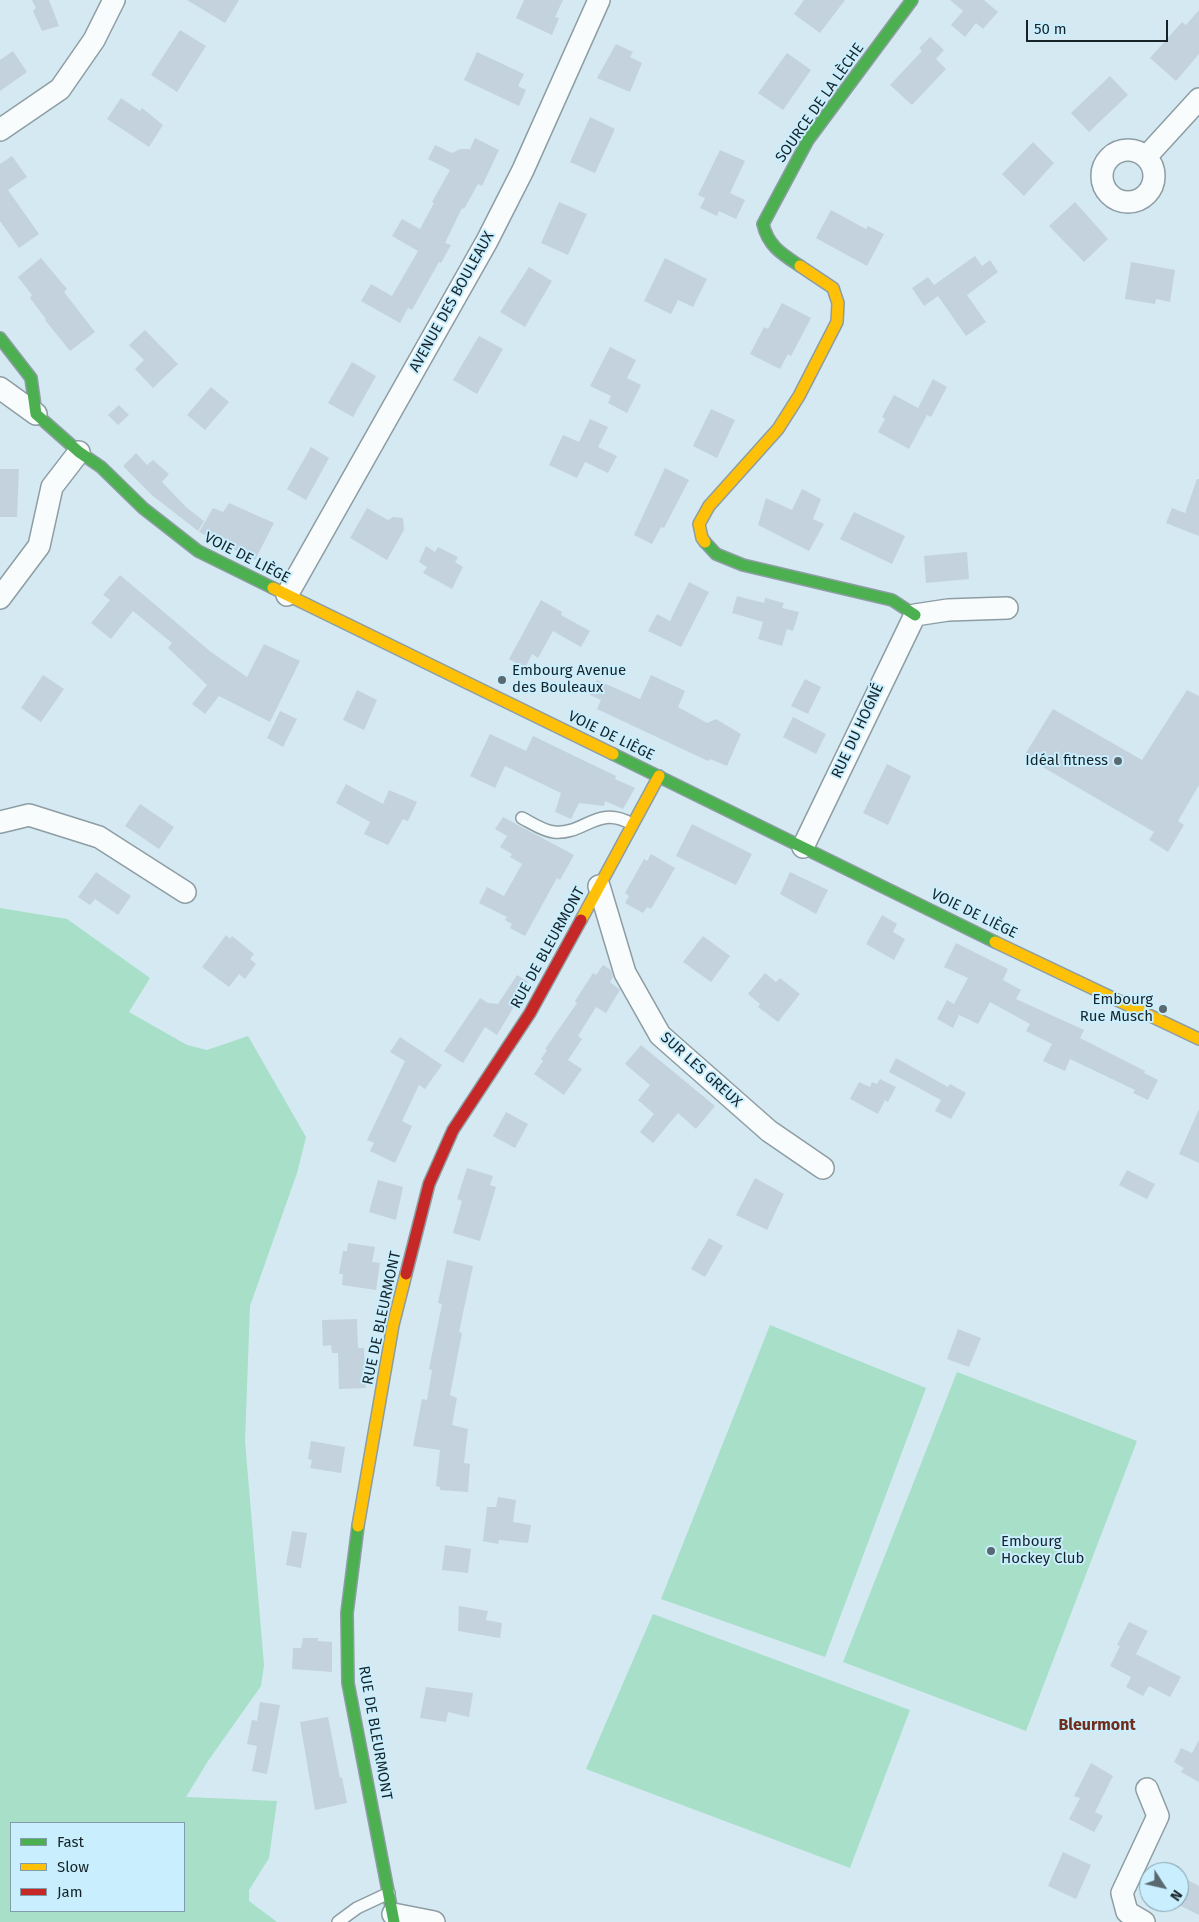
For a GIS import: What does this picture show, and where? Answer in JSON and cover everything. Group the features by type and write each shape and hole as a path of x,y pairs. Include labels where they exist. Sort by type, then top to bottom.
{"street":[{"path":"0,130 60,89 94,40 114,0"},
{"name":"AVENUE DES BOULEAUX","path":"287,595 487,241 523,170 599,0"},
{"name":"SOURCE DE LA LÈCHE","path":"912,0 808,140 763,224 766,238 775,249 834,288 838,303 836,322 798,396 778,428 709,506 699,524 702,538 716,554 743,565 892,600 915,615"},
{"path":"1146,157 1199,99"},
{"path":"0,338 31,378 36,414"},
{"path":"0,388 36,414"},
{"name":"VOIE DE LIÈGE","path":"36,414 79,452 101,467 143,508 176,536 198,551 1199,1040"},
{"path":"0,598 39,546 52,487 79,452"},
{"path":"915,615 948,610 1007,608"},
{"name":"RUE DU HOGNÉ","path":"803,847 915,615"},
{"name":"RUE DE BLEURMONT","path":"394,1918 348,1683 347,1613 357,1532 393,1325 429,1184 453,1130 530,1013 659,776"},
{"path":"0,822 29,815 99,838 185,892"},
{"name":"SUR LES GREUX","path":"600,886 625,973 660,1035 769,1131 823,1168"},
{"path":"1144,1922 1127,1912 1122,1894 1158,1816 1147,1789"},
{"path":"394,1918 434,1922"}],"lane":[{"path":"522,818 555,832 575,828 602,817 619,817 632,824"},
{"path":"338,1922 357,1908 389,1893"}],"green space":[{"path":"0,908 67,919 150,978 129,1012 187,1045 207,1050 248,1036 306,1137 297,1173 250,1306 245,1441 264,1665 261,1686 208,1761 186,1797 277,1801 269,1858 249,1890 249,1901 277,1922 0,1922"},
{"path":"770,1325 926,1388 825,1657 661,1599"},
{"name":"Embourg Hockey Club","path":"957,1372 1137,1441 1026,1731 843,1662"},
{"path":"653,1614 910,1710 850,1868 586,1769"}],"building":[{"path":"32,0 49,0 59,26 42,31 33,11 36,8"},
{"path":"187,0 239,0 225,23"},
{"path":"524,0 563,0 555,17 559,18 552,35 516,18"},
{"path":"804,0 845,0 820,33 794,14"},
{"path":"950,0 984,0 998,12 983,29 976,23 965,37 951,25 963,11"},
{"path":"1199,10 1199,54 1176,81 1150,58 1182,22 1186,25"},
{"path":"180,30 206,46 177,92 151,75"},
{"path":"930,37 944,50 936,59 946,69 912,105 890,85 922,51 919,48"},
{"path":"616,44 633,52 630,57 642,63 630,92 597,78"},
{"path":"13,51 27,72 0,91 0,60"},
{"path":"477,52 524,74 518,86 526,90 519,106 464,80"},
{"path":"787,53 811,70 783,110 758,93"},
{"path":"1110,76 1128,95 1089,132 1071,113"},
{"path":"121,98 140,111 142,108 163,125 149,147 107,119"},
{"path":"590,117 615,129 595,173 570,162"},
{"path":"475,138 499,150 482,186 478,184 464,209 462,208 445,243 451,245 441,263 439,262 412,310 408,308 400,323 361,301 371,284 392,296 418,251 392,236 402,219 420,229 434,203 432,202 450,170 428,159 435,145 452,153 460,149 470,149"},
{"path":"1033,142 1054,163 1024,196 1002,174"},
{"path":"720,150 745,161 730,193 745,200 736,219 719,211 717,216 700,208 705,198 698,195"},
{"path":"12,156 27,177 8,190 39,234 19,248 0,221 0,164"},
{"path":"559,202 587,214 568,255 541,243"},
{"path":"1075,202 1108,239 1084,262 1049,226"},
{"path":"831,210 866,229 868,226 884,234 867,266 816,238"},
{"path":"975,256 982,266 990,260 998,272 967,295 986,322 966,336 938,296 924,306 912,288 928,277 934,285"},
{"path":"41,258 67,289 64,292 95,332 70,351 45,320 30,298 32,295 18,277"},
{"path":"665,258 707,279 693,307 678,300 671,314 644,301"},
{"path":"1131,262 1175,270 1170,302 1156,299 1155,304 1125,299"},
{"path":"529,267 552,281 525,327 500,312"},
{"path":"782,303 811,318 791,356 788,354 780,369 750,354 764,327 768,329"},
{"path":"145,330 178,364 153,388 135,369 144,360 129,345"},
{"path":"479,336 503,349 477,394 453,380"},
{"path":"610,347 636,360 627,378 641,385 627,413 608,403 611,396 590,386"},
{"path":"352,362 376,376 353,417 328,403"},
{"path":"933,379 947,387 931,417 927,415 909,449 878,432 885,419 882,417 894,395 918,408"},
{"path":"211,387 229,402 205,430 187,415"},
{"path":"119,405 129,415 118,425 108,415"},
{"path":"711,409 735,420 717,458 693,446"},
{"path":"590,419 608,427 598,447 617,456 608,473 585,462 577,478 549,465 563,435 579,442"},
{"path":"311,447 329,458 306,500 287,489"},
{"path":"136,453 147,465 153,460 169,474 162,482 186,507 204,521 198,531 153,496 123,466"},
{"path":"665,468 689,480 664,528 661,527 652,544 634,535"},
{"path":"0,469 19,469 17,517 0,517"},
{"path":"1197,479 1199,479 1199,536 1166,523 1172,508 1185,513"},
{"path":"802,489 821,499 813,519 824,524 809,551 758,525 766,498 792,510"},
{"path":"229,503 274,523 255,560 199,532 213,508 223,512"},
{"path":"367,508 388,520 393,517 403,518 404,530 387,560 350,538"},
{"path":"854,512 905,536 892,564 840,539"},
{"path":"426,546 435,552 438,547 458,557 455,562 463,567 452,589 423,573 427,567 419,562"},
{"path":"967,552 969,579 926,583 924,556"},
{"path":"120,575 211,652 247,677 264,644 300,661 270,722 219,696 205,714 192,704 207,685 168,648 172,643 133,611 111,639 91,623 110,600 103,595"},
{"path":"689,582 709,592 681,647 648,631 657,614 670,621"},
{"path":"737,596 764,603 765,598 784,603 782,608 799,612 793,631 787,629 782,646 758,639 763,622 732,613"},
{"path":"541,600 562,612 561,615 590,631 581,647 553,631 538,658 532,654 525,668 509,659"},
{"path":"43,675 64,689 41,722 21,708"},
{"path":"651,675 685,691 678,707 707,723 716,719 741,734 727,766 710,759 708,761 597,709 601,700 590,695 597,680 640,699"},
{"path":"805,679 821,687 808,714 791,706"},
{"path":"357,690 377,700 364,730 343,720"},
{"path":"1187,690 1199,696 1199,785 1178,821 1184,825 1168,852 1149,840 1154,832 1024,756 1053,709 1142,760"},
{"path":"280,711 297,719 283,747 267,738"},
{"path":"793,717 826,734 816,754 783,737"},
{"path":"490,734 526,751 533,736 616,776 615,779 635,788 623,809 605,801 604,806 579,803 571,819 555,812 561,793 505,766 495,788 470,776"},
{"path":"887,764 911,776 888,825 863,813"},
{"path":"346,784 383,804 389,790 417,802 408,821 403,819 388,845 364,834 370,822 336,803"},
{"path":"140,804 174,827 159,849 125,826"},
{"path":"503,817 574,855 560,880 557,878 525,936 510,928 512,924 505,920 507,917 479,903 487,887 504,896 522,864 510,857 512,854 500,847 507,836 495,829"},
{"path":"692,824 752,854 736,885 676,856"},
{"path":"651,854 675,868 651,909 647,907 643,913 625,903 629,896 625,893 644,859 647,861"},
{"path":"96,872 131,896 118,915 95,899 90,905 78,897"},
{"path":"790,872 828,890 816,914 780,894"},
{"path":"882,915 897,924 893,932 905,939 894,960 866,944"},
{"path":"226,935 230,939 232,936 254,954 250,959 256,964 245,979 239,974 229,987 202,967"},
{"path":"703,936 730,956 711,982 683,962"},
{"path":"956,943 1008,969 1003,980 1021,990 1016,999 1084,1030 1080,1038 1145,1071 1144,1073 1158,1080 1148,1100 1133,1093 1135,1090 1070,1059 1065,1071 1043,1061 1052,1044 1026,1031 1030,1024 990,1002 978,1024 959,1015 953,1028 937,1019 947,1000 954,1004 968,978 944,967"},
{"path":"603,965 611,970 613,977 610,982 620,990 606,1013 596,1007 578,1036 582,1039 568,1060 582,1069 564,1095 534,1074 543,1061 541,1059 547,1050 545,1049 577,1003 575,1001 593,973 596,975"},
{"path":"765,973 776,982 780,978 800,994 778,1022 758,1007 760,1004 748,994"},
{"path":"517,975 529,982 497,1035 485,1027 463,1063 444,1051 480,998 488,1003 498,1004"},
{"path":"400,1037 442,1065 425,1089 419,1085 402,1121 412,1126 395,1163 370,1151 374,1143 367,1140 405,1061 390,1052"},
{"path":"641,1045 715,1106 696,1129 678,1113 653,1143 640,1132 654,1114 638,1100 650,1085 625,1064"},
{"path":"896,1058 948,1087 950,1084 966,1093 951,1119 935,1111 941,1100 889,1072"},
{"path":"880,1079 896,1087 888,1102 885,1100 878,1114 850,1099 859,1082 870,1087 872,1082 877,1084"},
{"path":"1199,1109 1199,1163 1179,1154"},
{"path":"506,1112 528,1124 515,1148 493,1136"},
{"path":"467,1168 493,1176 490,1185 496,1187 480,1241 453,1233 462,1201 457,1199"},
{"path":"1127,1170 1155,1184 1147,1199 1119,1185"},
{"path":"755,1178 784,1194 767,1230 736,1215"},
{"path":"378,1180 403,1187 396,1220 369,1212"},
{"path":"709,1238 723,1246 705,1277 691,1269"},
{"path":"348,1243 375,1247 372,1262 380,1263 376,1290 342,1285 343,1274 339,1274 343,1251 347,1251"},
{"path":"447,1260 473,1266 459,1332 462,1333 450,1395 457,1398 452,1425 468,1429 464,1463 470,1464 468,1492 440,1490 440,1487 436,1486 440,1450 413,1446 422,1399 427,1400 432,1370 429,1369 442,1304 438,1303"},
{"path":"357,1319 358,1348 364,1348 366,1388 339,1389 338,1353 332,1353 331,1345 323,1346 322,1320"},
{"path":"958,1329 981,1338 969,1367 947,1359"},
{"path":"311,1441 345,1447 341,1473 310,1468 312,1460 308,1459"},
{"path":"498,1497 516,1500 513,1522 531,1525 528,1543 499,1540 498,1544 483,1541 487,1507 496,1507"},
{"path":"292,1531 307,1533 301,1568 286,1565"},
{"path":"445,1545 471,1549 468,1573 442,1570"},
{"path":"459,1606 488,1611 486,1620 502,1623 500,1638 458,1631"},
{"path":"1129,1622 1148,1631 1136,1654 1181,1677 1170,1697 1149,1686 1143,1696 1126,1687 1131,1677 1110,1666 1120,1646 1117,1645"},
{"path":"303,1638 318,1638 318,1641 332,1642 332,1672 292,1669 293,1648 301,1648"},
{"path":"426,1687 473,1693 469,1717 448,1712 446,1722 420,1718"},
{"path":"260,1702 280,1705 267,1774 252,1771 257,1746 247,1744 252,1720 257,1721"},
{"path":"328,1717 347,1803 315,1810 300,1722"},
{"path":"1199,1740 1199,1782 1181,1772 1184,1768 1174,1762 1181,1748 1192,1753"},
{"path":"1091,1763 1113,1776 1095,1812 1103,1816 1094,1832 1069,1819 1080,1798 1074,1796"},
{"path":"1063,1852 1091,1865 1076,1899 1048,1886"},
{"path":"1189,1880 1199,1886 1199,1915 1189,1910"}],"traffic: fast":[{"path":"800,266 772,244 763,224 808,140 912,0"},
{"path":"0,338 31,378 36,414 79,452 101,467 143,508 198,551 273,588"},
{"path":"705,542 716,554 743,565 892,600 915,615"},
{"path":"613,754 995,942"},
{"path":"358,1526 347,1613 348,1683 394,1922"}],"traffic: slow":[{"path":"705,542 702,538 699,524 709,506 778,429 799,396 837,322 838,303 833,288 800,266"},
{"path":"273,588 613,754"},
{"path":"581,920 659,776"},
{"path":"995,942 1199,1039"},
{"path":"358,1526 393,1325 406,1274"}],"traffic: jam":[{"path":"406,1274 429,1184 453,1130 530,1013 581,920"}],"place":[{"name":"Embourg Avenue des Bouleaux","path":"502,680"},
{"name":"Idéal fitness","path":"1118,761"},
{"name":"Embourg Rue Musch","path":"1163,1009"},
{"name":"Embourg Hockey Club","path":"991,1551"}],"district":[{"name":"Bleurmont","path":"1097,1726"}]}
